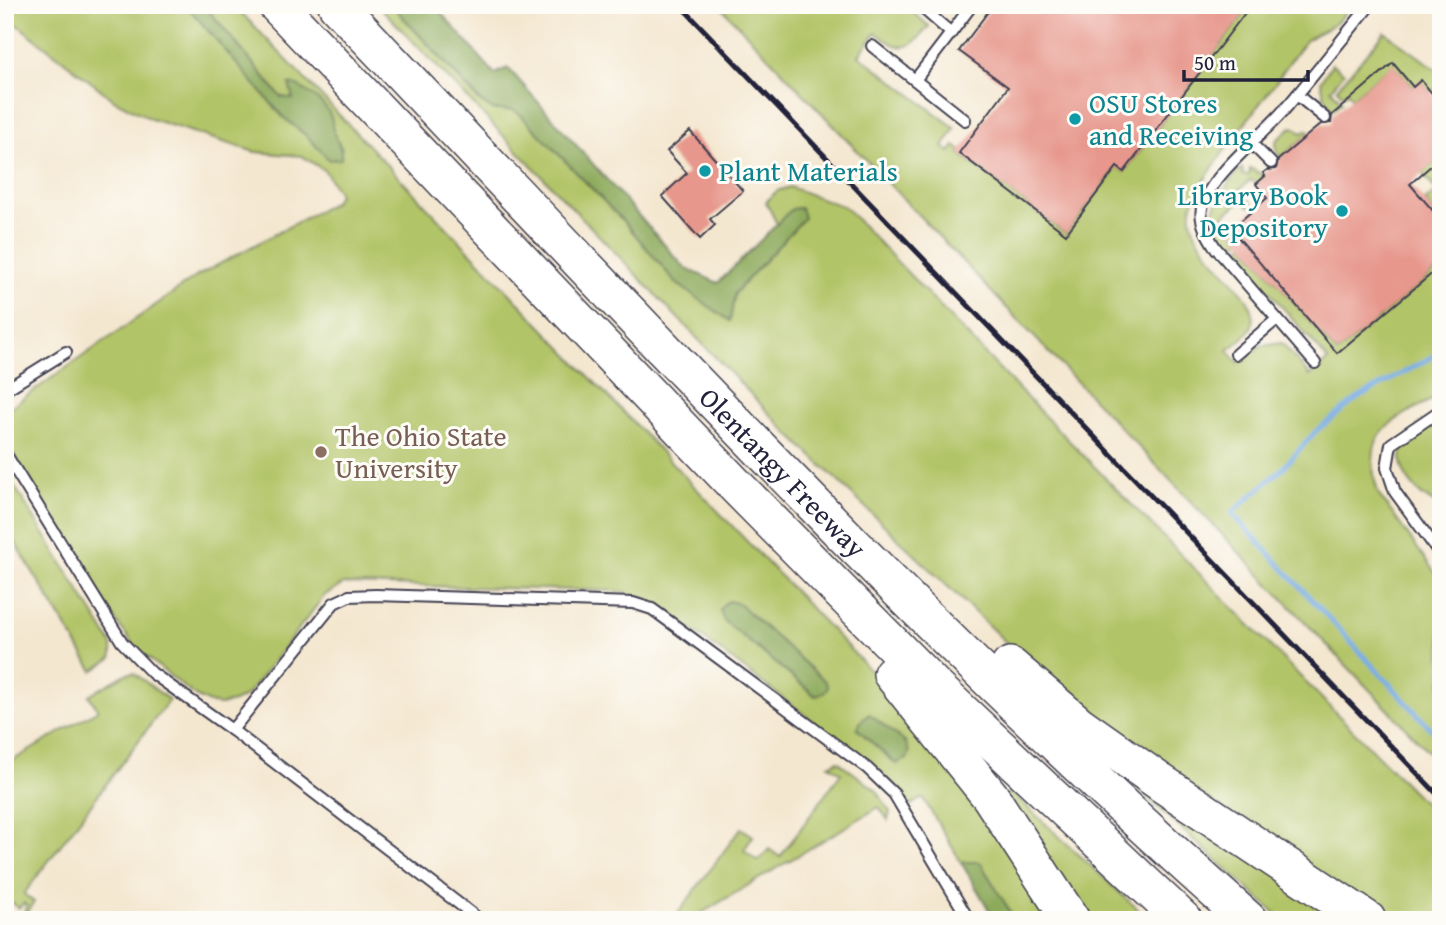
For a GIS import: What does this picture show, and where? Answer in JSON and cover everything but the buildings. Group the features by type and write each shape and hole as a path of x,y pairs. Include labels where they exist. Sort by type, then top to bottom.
{"highway":[{"name":"Olentangy Freeway","path":"277,5 737,487 935,687 1183,920"},
{"name":"Olentangy Freeway","path":"337,5 768,457 965,656 1248,920"},
{"path":"768,457 1078,724 1367,920"},
{"path":"737,487 983,786 1071,920"}],"lane":[{"path":"919,5 951,33"},
{"path":"915,80 972,5"},
{"path":"1315,363 1215,247 1203,225 1202,206 1235,159 1297,95 1370,5"},
{"path":"872,46 965,120"},
{"path":"1297,95 1325,118"},
{"path":"1251,143 1271,163"},
{"path":"1236,354 1278,319"},
{"path":"5,390 66,352"},
{"path":"1439,549 1395,492 1387,468 1391,444 1441,410"},
{"path":"5,453 122,642 152,673 232,730 480,920"},
{"path":"232,730 334,603 349,596 633,603 652,609 867,768 894,794 969,920"}],"green space":[{"path":"5,5 186,5 283,117 329,159 342,149 332,130 331,117 294,99 281,97 204,5 234,5 889,690 922,728 1054,920 1015,920 980,863 961,862 923,798 911,805 866,761 662,607 641,597 616,591 344,584 325,595 247,695 220,705 195,696 137,649 115,620 5,440 5,411 197,276 333,203 339,194 325,171 302,156 255,152 151,119 114,100 5,15","holes":["739,604 786,647 815,696 724,621 720,610","858,729 906,743 896,764"]},
{"path":"186,5 204,5 281,97 293,99 289,84 307,91 319,101 331,117 341,159 329,160 308,137 283,117"},
{"path":"378,5 392,5 479,101 493,110 513,110 521,115 627,225 676,283 730,320 735,293 804,218 801,208 792,209 777,224 766,202 777,191 790,187 845,207 1028,399 1441,820 1441,920 1387,920 1239,822 1039,674 788,433"},
{"path":"392,5 434,5 495,74 508,68 685,268 718,283 792,209 801,208 804,218 735,293 730,321 676,283 627,225 521,115 513,110 493,110 479,100"},
{"path":"719,5 904,5 929,26 922,35 905,47 893,44 876,33 859,55 955,128 943,147 950,152 955,146 961,150 959,153 1066,234 1117,167 1124,172 1251,5 1351,5 1336,23 1301,46 1226,149 1195,198 1191,209 1192,225 1210,256 1246,298 1252,311 1253,323 1249,331 1228,350 1238,363 1260,346 1282,343 1310,376 1328,360 1235,252 1244,244 1337,353 1441,266 1441,395 1408,412 1386,428 1374,448 1373,465 1379,495 1441,581 1441,765"},
{"path":"1385,32 1441,73 1441,84 1430,92 1421,81 1413,87 1393,64 1352,98 1348,92 1342,95 1337,88"},
{"path":"1332,64 1344,73 1331,89 1342,102 1332,110 1324,96 1321,81"},
{"path":"1294,127 1302,133 1307,130 1310,133 1281,157 1276,151 1276,141"},
{"path":"1441,157 1441,220 1425,201 1437,191 1422,173"},
{"path":"1242,168 1243,175 1249,175 1250,168 1265,176 1256,184 1251,180 1240,189 1253,205 1250,207 1241,201 1222,217 1241,240 1232,248 1216,226 1214,214 1218,199"},
{"path":"1441,419 1440,506 1414,488 1403,470 1401,460 1402,450 1410,436"},
{"path":"5,471 112,644 112,658 93,671 5,526"},
{"path":"729,601 739,604 825,681 828,687 826,691 816,696 724,621 720,610"},
{"path":"134,673 169,700 24,894 34,902 27,913 24,911 27,906 24,903 19,908 5,898 5,765 98,710 89,695 126,674"},
{"path":"869,714 906,743 909,752 907,759 896,764 857,729"},
{"path":"838,761 877,791 890,812 888,820 879,807 690,920 673,920 741,828 753,836 744,850 758,861 769,849 780,857 841,773 829,765"},
{"path":"1116,770 1348,920 1283,920"},
{"path":"1009,790 1149,920 1085,920 1006,795"},
{"path":"961,862 980,862 1015,920 995,920"}],"waterway":[{"path":"1441,352 1358,398 1316,431 1283,468 1232,513 1441,740"}],"railway":[{"path":"680,5 1441,798"}],"place":[{"name":"OSU Stores and Receiving","path":"1075,119"},
{"name":"Plant Materials","path":"705,171"},
{"name":"Library Book Depository","path":"1342,211"},
{"name":"The Ohio State University","path":"321,452"}]}
